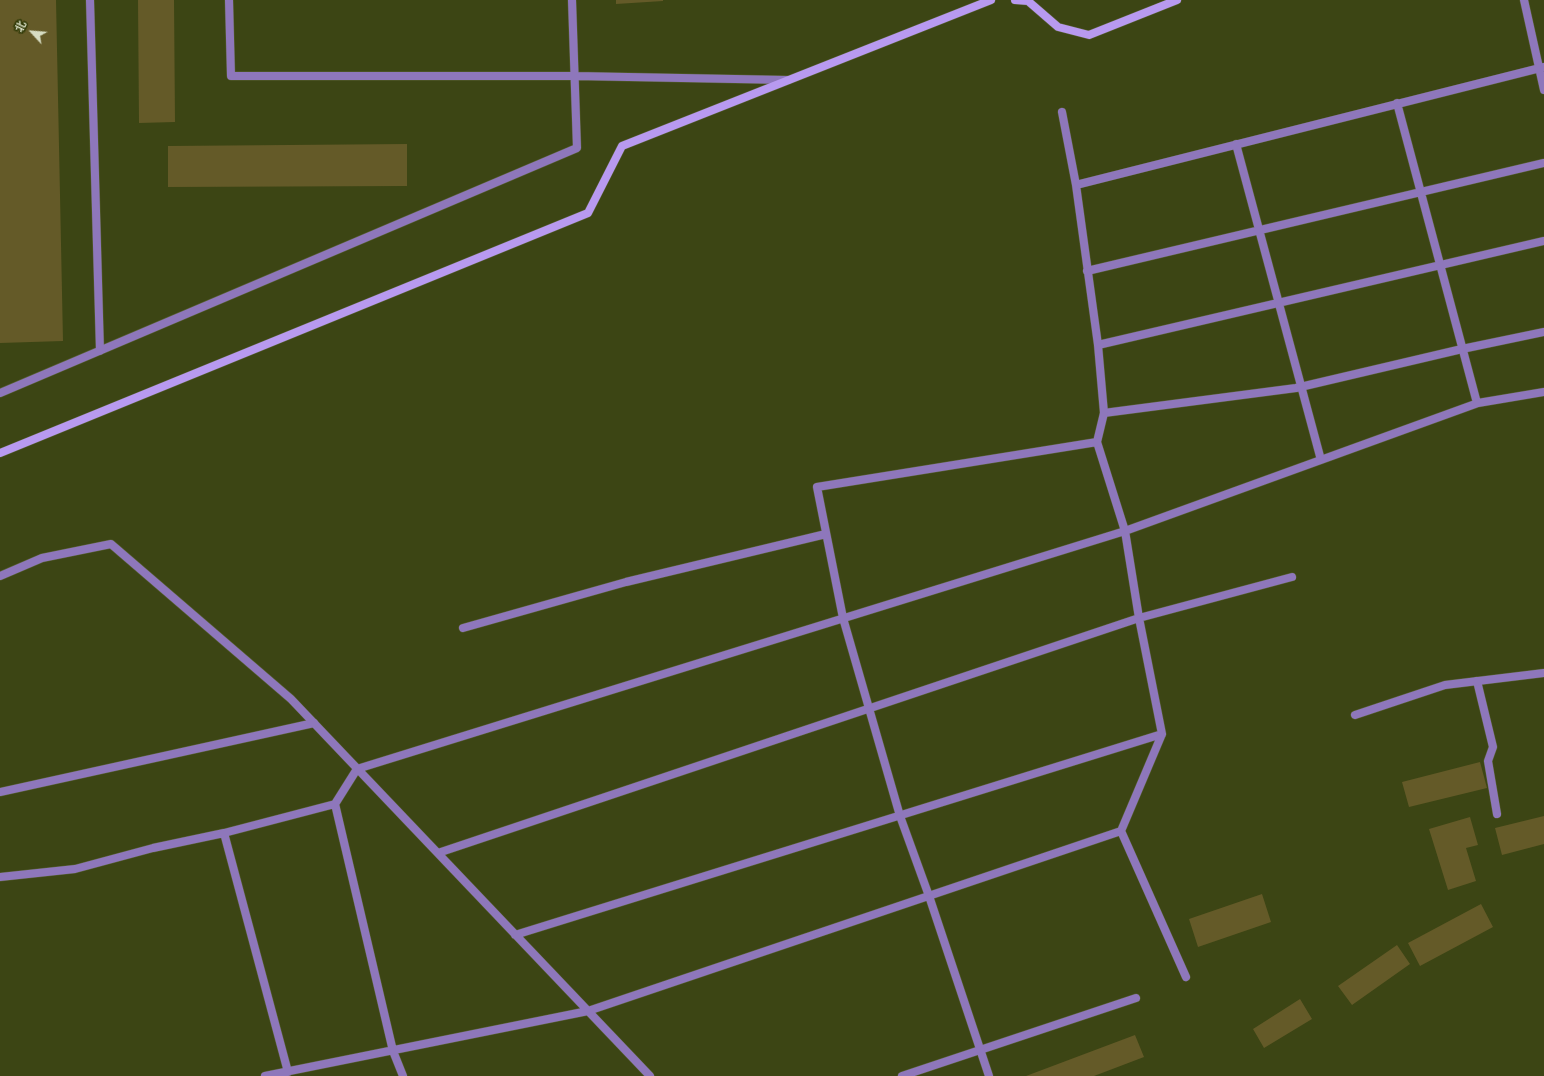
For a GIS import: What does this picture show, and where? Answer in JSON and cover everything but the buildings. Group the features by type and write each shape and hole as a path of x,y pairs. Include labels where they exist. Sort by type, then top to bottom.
{"street":[{"path":"90,0 100,351"},
{"path":"229,0 231,76 575,76 789,80"},
{"path":"0,394 577,148 572,0"},
{"path":"0,453 588,213 622,146 991,0"},
{"path":"1015,0 1028,1 1058,27 1089,35 1177,0"},
{"path":"1524,0 1542,68 1544,90"},
{"path":"1076,185 1542,68"},
{"path":"1397,104 1477,403"},
{"path":"1062,112 1076,185 1098,345 1104,413 1097,442 1125,531 1139,618 1162,734 1121,831 1186,977"},
{"path":"1236,144 1321,460"},
{"path":"1087,271 1544,163"},
{"path":"1098,345 1544,240"},
{"path":"1104,413 1302,387 1462,348 1544,332"},
{"path":"0,877 75,869 153,848 224,833 335,804 357,769 1125,531 1477,403 1544,392"},
{"path":"988,1076 929,896 900,816 869,709 843,618 818,487 1097,442"},
{"path":"463,628 626,582 826,534"},
{"path":"0,576 42,558 111,544 291,699 650,1076"},
{"path":"438,854 1139,618 1292,577"},
{"path":"1355,715 1445,685 1544,673"},
{"path":"1477,681 1492,747 1488,761 1497,814"},
{"path":"0,792 314,723"},
{"path":"515,935 1162,734"},
{"path":"335,804 393,1050 402,1076"},
{"path":"265,1076 588,1011 1121,831"},
{"path":"224,833 288,1072"},
{"path":"902,1076 1136,998"}]}
